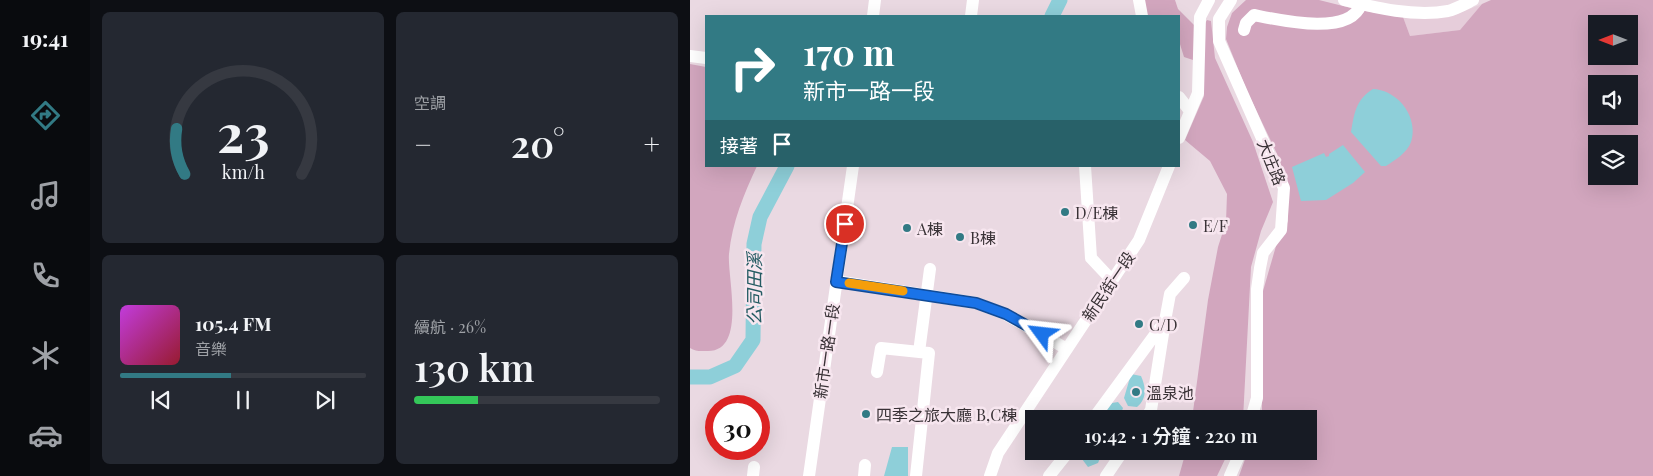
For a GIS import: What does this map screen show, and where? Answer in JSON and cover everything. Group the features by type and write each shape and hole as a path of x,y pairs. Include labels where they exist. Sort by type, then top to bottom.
{"street":[{"path":"873,15 875,0"},
{"path":"970,15 973,0"},
{"path":"1139,0 1142,15"},
{"path":"1180,136 1198,93 1200,17 1209,0"},
{"name":"大庄路","path":"1231,0 1219,19 1219,41 1284,188 1281,230 1263,253 1260,268 1258,289 1257,398 1254,410"},
{"path":"1344,0 1387,10 1420,12 1449,11 1473,0"},
{"path":"1244,30 1246,23 1254,15 1290,23 1314,24 1352,16 1359,10 1361,4"},
{"path":"690,56 705,58"},
{"path":"1180,98 1190,111"},
{"name":"新市一路一段","path":"809,476 853,167"},
{"path":"1085,167 1091,258 1108,275"},
{"name":"新民街一段","path":"990,476 998,453 1034,402 1139,240 1169,167"},
{"path":"919,352 930,269"},
{"path":"1151,410 1170,294 1184,278"},
{"path":"836,282 976,303 1006,314 1067,349"},
{"path":"1100,410 1165,321"},
{"path":"877,372 881,348 929,353 916,476"},
{"path":"1049,476 1062,460"},
{"path":"1106,476 1117,460"},
{"path":"1230,476 1237,460"}],"shaded area":[{"path":"1144,0 1175,0 1178,9 1196,27 1193,60 1184,57 1180,44 1180,15 1147,15"},
{"path":"1246,0 1319,0 1359,10 1403,17 1410,36 1460,30 1482,4 1491,0 1653,0 1653,476 1239,476 1245,460 1317,460 1317,410 1262,410 1261,298 1276,246 1288,221 1288,188 1279,158 1247,91 1226,39 1227,27 1232,13"},
{"path":"1482,4 1460,30 1410,36 1403,17 1452,16"},
{"path":"1207,20 1211,21 1215,58 1253,142 1273,202 1261,231 1251,267 1243,410 1193,410 1208,300 1218,247 1226,222 1227,194 1210,161 1185,140 1204,96 1204,25"},
{"path":"690,64 705,67 705,167 757,167 739,208 731,242 729,265 732,311 731,326 727,339 720,348 708,351 696,351 690,348"},
{"path":"1183,460 1225,460 1217,476 1179,476"}],"water":[{"path":"1373,89 1382,90 1398,99 1409,114 1412,123 1413,132 1407,150 1386,166 1381,166 1351,132 1359,102"},
{"path":"1343,145 1365,172 1353,183 1326,200 1301,201 1292,167 1324,153 1326,157 1329,156 1329,154"},
{"name":"溫泉池","path":"1131,374 1141,376 1144,384 1144,397 1137,407 1128,406 1124,398"},
{"path":"1118,402 1123,408 1122,410 1107,410 1112,403"},
{"path":"892,447 908,447 908,476 884,476"},
{"path":"1083,460 1099,460 1098,463 1088,467"}],"waterway":[{"name":"公司田溪","path":"1052,15 1060,0"},
{"name":"公司田溪","path":"690,377 710,377 735,366 753,340 754,244 760,217 786,167"}],"slow traffic":[{"path":"849,283 903,291"}],"place":[{"name":"D/E棟","path":"1065,212"},
{"name":"E/F","path":"1193,225"},
{"name":"A棟","path":"907,228"},
{"name":"B棟","path":"960,237"},
{"name":"C/D","path":"1139,324"},
{"name":"溫泉池","path":"1136,392"},
{"name":"四季之旅大廳 B,C棟","path":"866,414"}],"route":[{"path":"845,224 836,282 976,303 1006,314 1042,334"}]}
